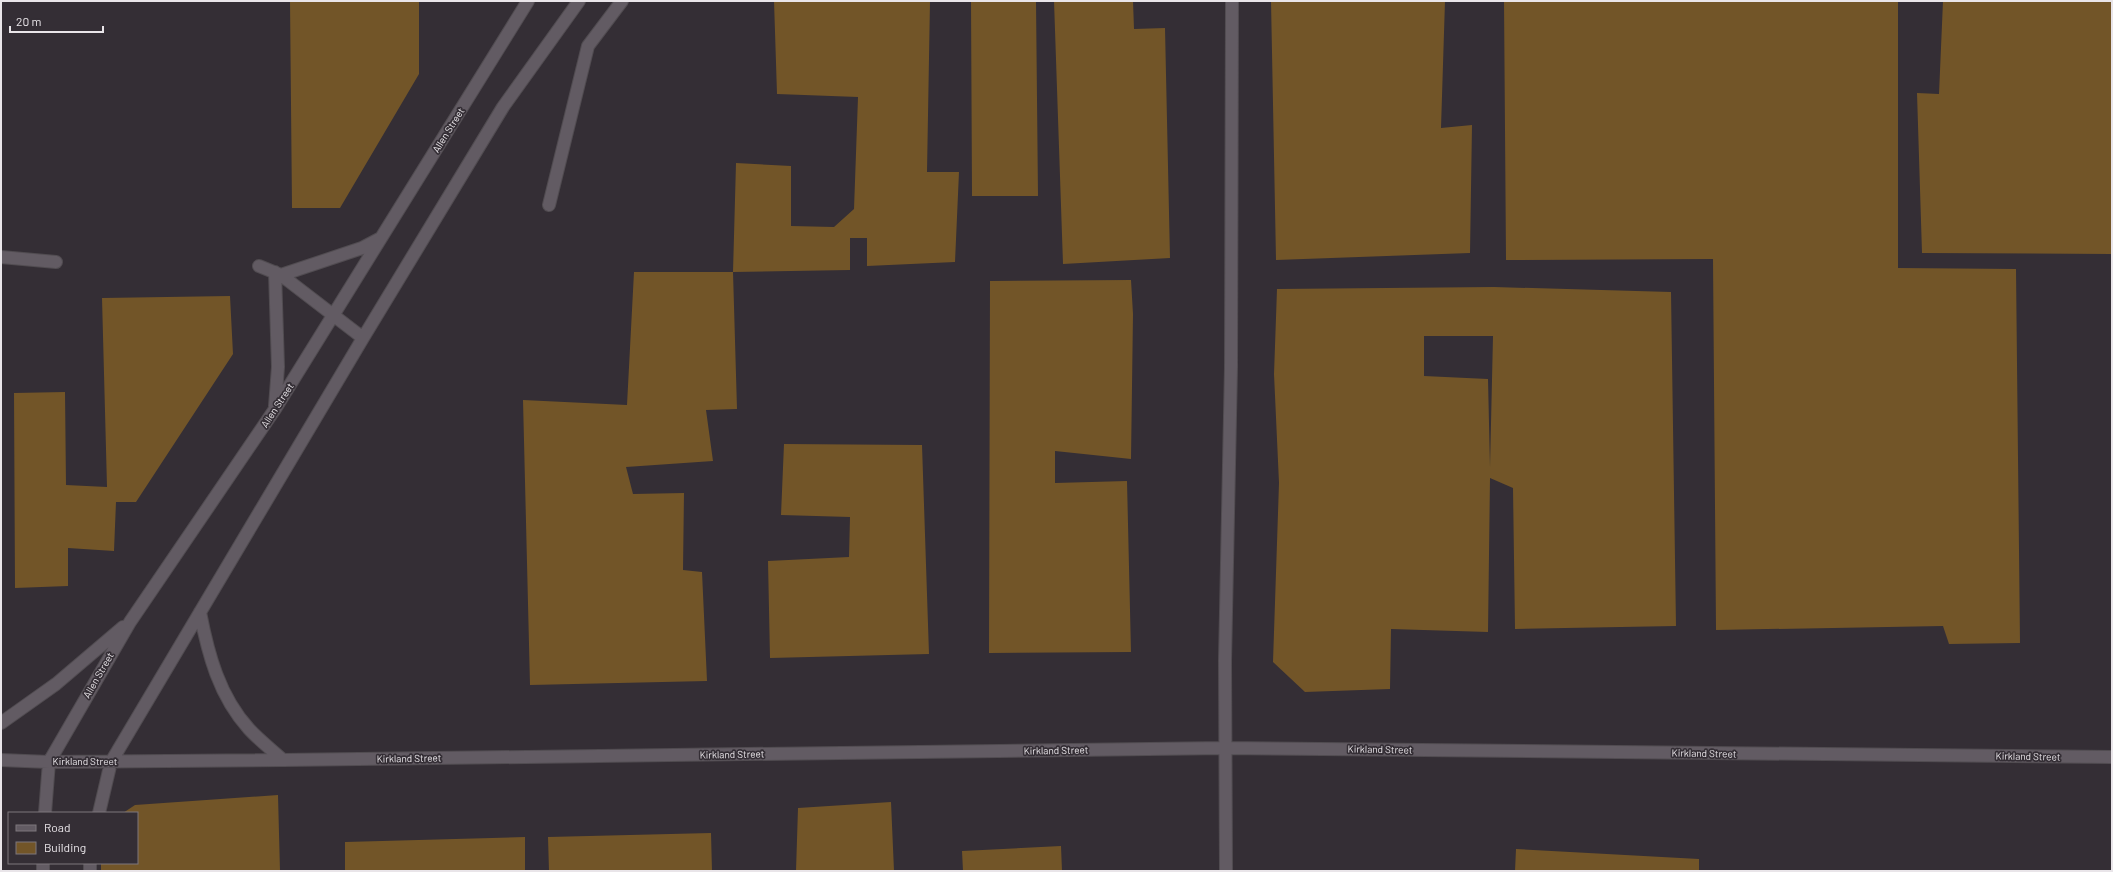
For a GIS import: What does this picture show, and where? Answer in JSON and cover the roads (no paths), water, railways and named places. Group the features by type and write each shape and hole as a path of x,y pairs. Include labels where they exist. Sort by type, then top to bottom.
{"street":[{"name":"Allen Street","path":"45,812 49,762 130,622 275,409 528,1"},
{"path":"99,812 111,762 363,338 503,107 579,1"},
{"path":"549,205 588,46 622,1"},
{"path":"1226,871 1224,748 1231,367 1232,1"},
{"path":"278,273 362,248 381,238"},
{"path":"1,256 56,262"},
{"path":"259,266 278,273 363,338"},
{"path":"275,409 278,367 278,273"},
{"path":"200,612 208,652 217,679 234,708 249,729 283,760"},
{"path":"1,723 56,684 130,622"},
{"name":"Kirkland Street","path":"1,760 111,762 1224,748 2112,757"}]}
